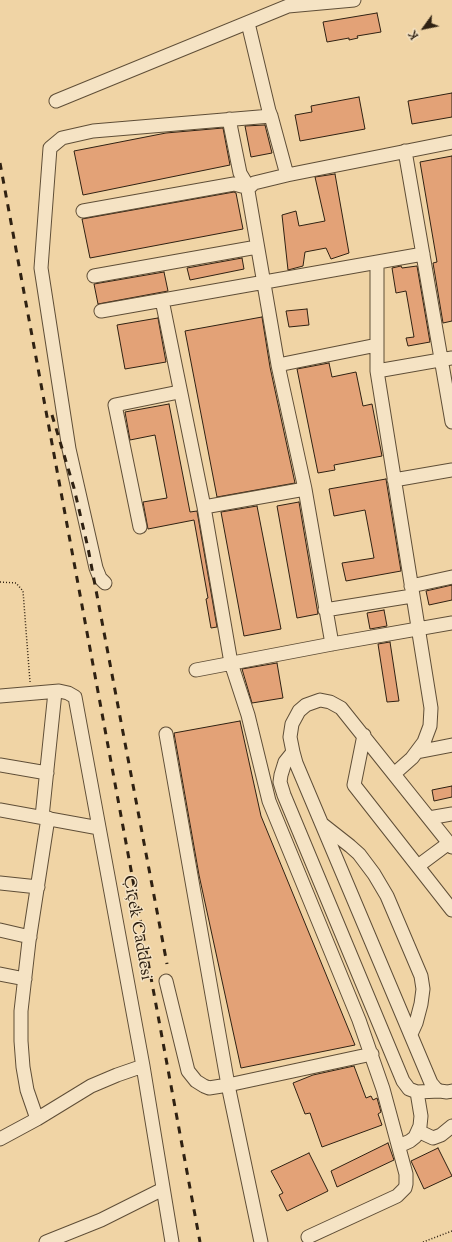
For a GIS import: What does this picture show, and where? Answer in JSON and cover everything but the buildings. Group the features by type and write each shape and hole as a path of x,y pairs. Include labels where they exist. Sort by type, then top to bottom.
{"street":[{"path":"56,101 288,6 314,2 354,0"},
{"path":"248,23 269,111 287,175"},
{"path":"105,583 100,578 96,568 69,449 41,268 50,148 62,138 93,131 271,116"},
{"path":"229,120 240,173 249,188"},
{"path":"332,644 305,489 278,365 248,194 249,188 254,183 287,175 452,142"},
{"path":"405,151 423,254 447,359 452,422"},
{"path":"83,211 234,184 249,188"},
{"path":"94,276 257,247"},
{"path":"101,311 423,254"},
{"path":"377,262 377,371 431,708 431,717 427,737 417,752 394,774"},
{"path":"162,300 204,507 231,663 248,715 269,801 343,979 372,1054 407,1179 403,1192 397,1196 308,1237"},
{"path":"278,365 377,346"},
{"path":"377,371 447,359"},
{"path":"140,527 115,405 180,392"},
{"path":"394,480 452,470"},
{"path":"204,507 305,489"},
{"path":"325,610 412,591 452,577"},
{"path":"196,670 452,623"},
{"path":"37,1119 27,1090 22,1056 21,1011 38,887 55,692"},
{"name":"Çiçek Caddesi","path":"0,696 64,692 75,697 143,1066 172,1242"},
{"path":"418,866 451,845 346,712 336,704 325,701 314,701 302,707 294,719 290,737 293,752 431,1083 436,1089 446,1091"},
{"path":"166,734 228,1085 261,1242"},
{"path":"364,735 354,785 452,910"},
{"path":"417,752 452,745"},
{"path":"293,752 285,762 281,775 280,782 284,796 403,1081 409,1089 417,1092 446,1091"},
{"path":"0,765 47,773"},
{"path":"0,810 99,828"},
{"path":"429,818 452,814"},
{"path":"322,824 359,854 374,874 387,896 421,976 423,989 421,1004 416,1023 411,1034"},
{"path":"0,883 38,887"},
{"path":"0,930 30,937"},
{"path":"0,974 25,979"},
{"path":"166,982 188,1071 196,1081 209,1088 372,1054"},
{"path":"0,1139 37,1119 91,1086 143,1066"},
{"path":"399,1146 410,1141 418,1132 421,1121 417,1092"},
{"path":"418,1132 433,1138 441,1135 452,1126"},
{"path":"46,1242 101,1220 163,1189"}],"path":[{"path":"0,582 16,583 23,591 31,693"},
{"path":"423,1242 452,1231"}],"railway":[{"path":"0,163 200,1242"},
{"path":"52,415 74,488 88,548 167,964"}]}
